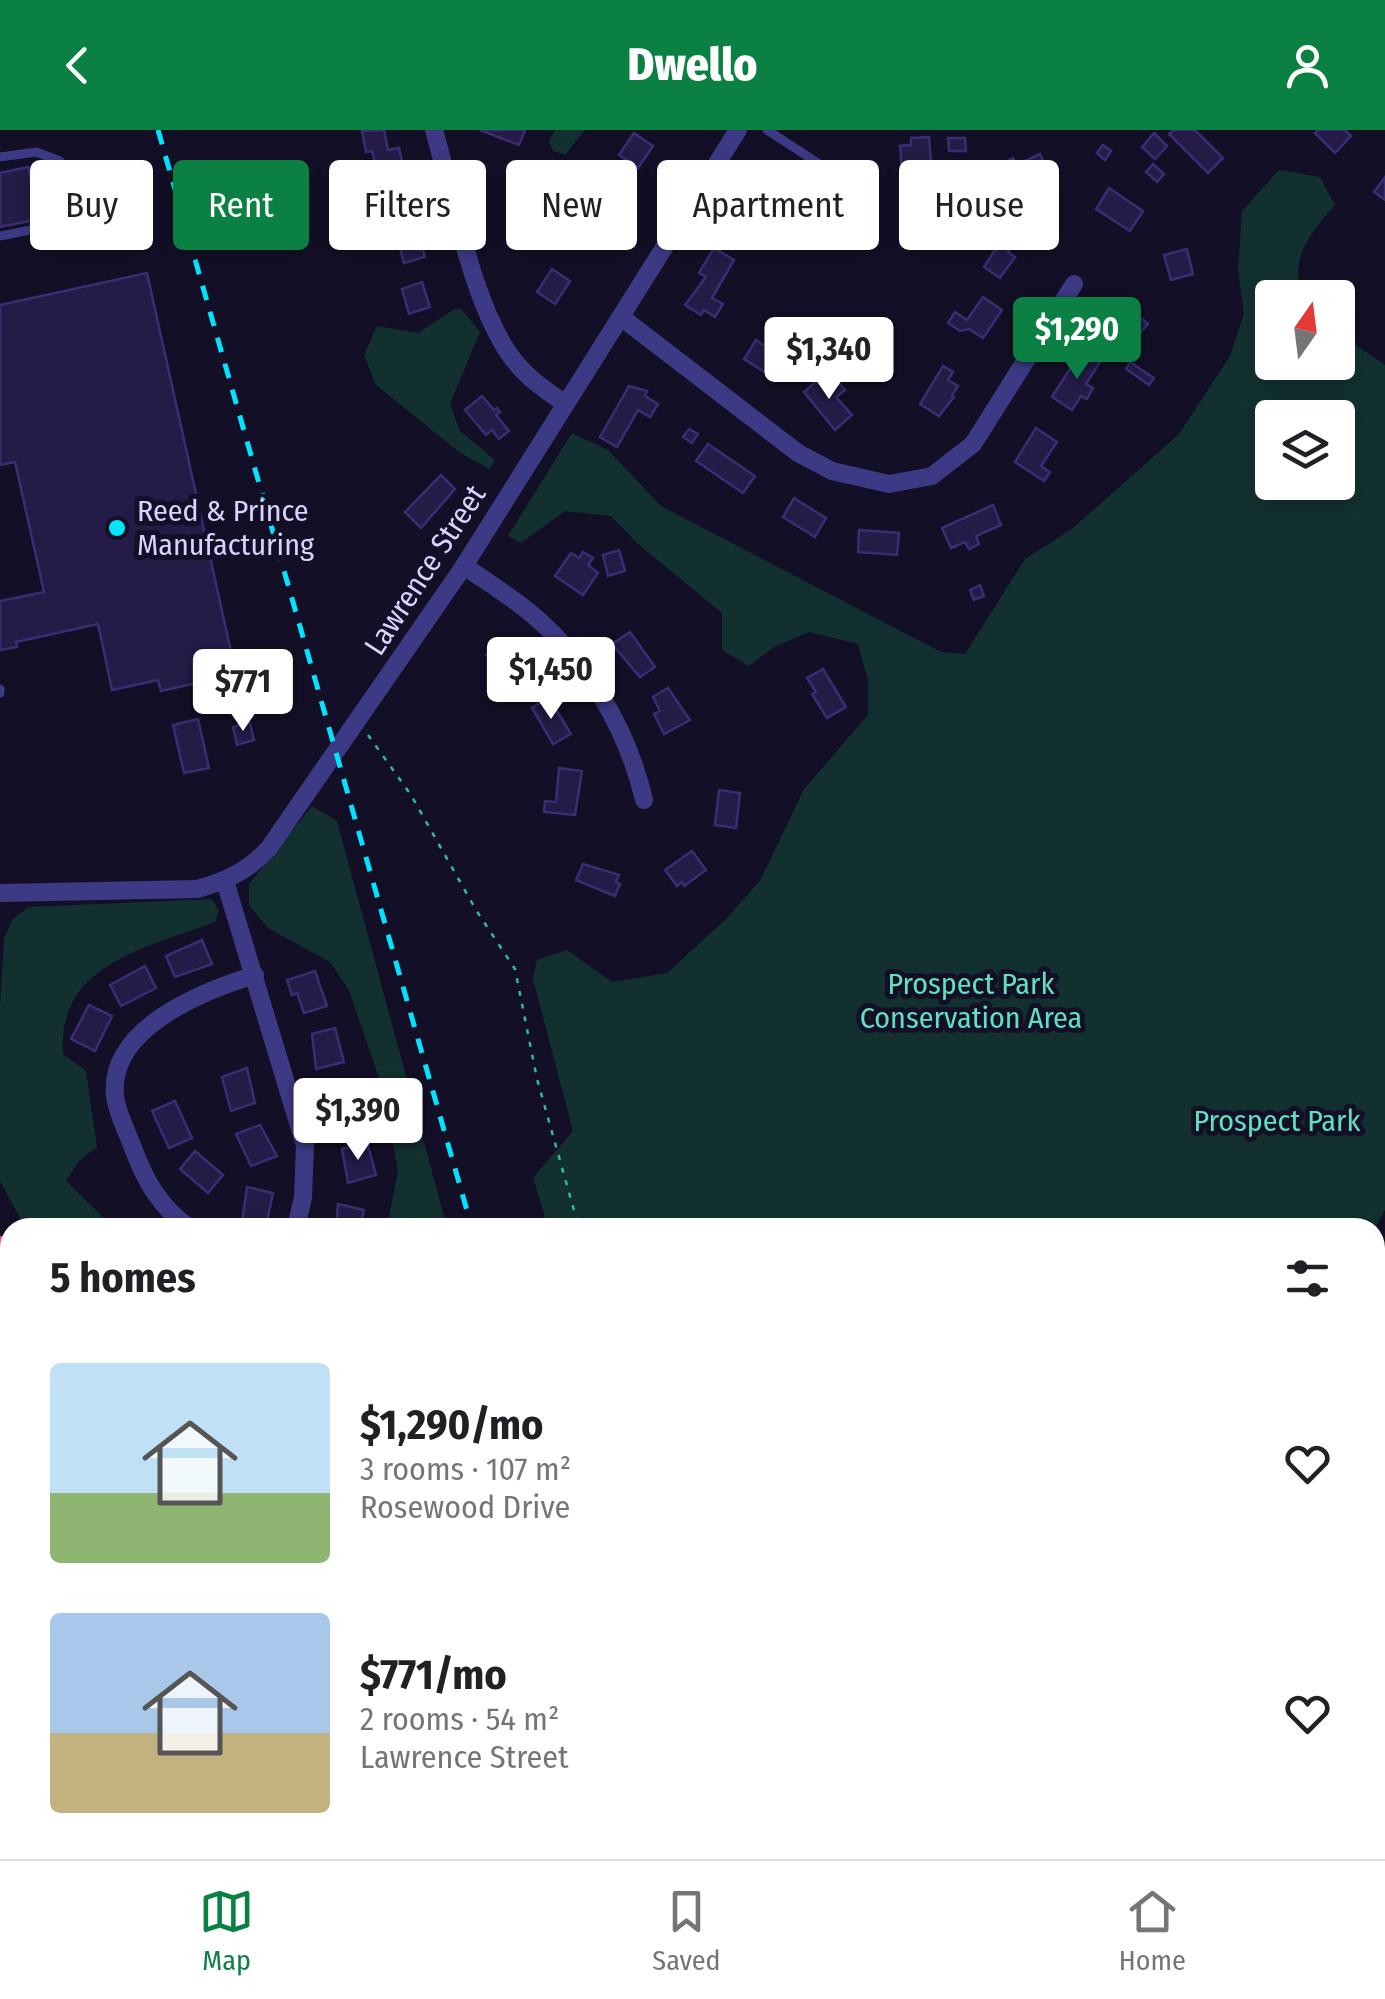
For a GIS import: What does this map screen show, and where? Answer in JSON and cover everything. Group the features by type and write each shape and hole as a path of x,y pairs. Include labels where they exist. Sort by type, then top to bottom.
{"street":[{"path":"434,130 484,307 498,336 527,374 564,403"},
{"name":"Lawrence Street","path":"0,893 175,891 225,881 256,862 270,848 464,566 738,130"},
{"path":"621,317 798,453 852,477 900,483 932,476 973,444 1074,284"},
{"path":"464,566 532,615 564,645 616,722 635,763 644,800"},
{"path":"225,881 305,1146 298,1218"},
{"path":"178,1218 163,1206 148,1182 118,1107 116,1070 128,1047 158,1021 207,990 256,974"}],"lane":[{"path":"766,130 813,160"},
{"path":"0,157 36,152 60,161 66,192 60,224 0,236"}],"path":[{"path":"357,721 411,795 476,910 515,969 537,1079 576,1218"}],"green space":[{"path":"555,130 585,130 565,155 553,151 549,141"},
{"name":"Prospect Park Conservation Area","path":"1279,170 1320,177 1335,205 1304,247 1299,280 1255,280 1255,380 1355,380 1355,345 1385,365 1385,1210 1381,1218 545,1218 533,1178 573,1131 533,979 537,960 567,950 612,982 667,973 728,917 761,879 804,789 868,715 868,680 858,644 809,632 774,647 749,666 722,650 722,613 638,544 611,516 565,511 521,543 508,536 572,433 608,450 661,506 941,652 965,654 1025,559 1073,528 1179,434 1230,356 1244,314 1238,270 1242,211"},
{"path":"461,309 480,332 450,404 460,431 495,460 489,469 459,452 376,385 364,355 377,326 418,333"},
{"path":"312,806 337,821 445,1218 389,1218 398,1171 383,1090 349,990 330,962 268,928 249,905 249,884"},
{"path":"212,899 219,911 215,922 135,951 111,964 90,980 75,999 65,1024 63,1054 86,1071 97,1147 78,1162 66,1181 104,1218 20,1218 0,1181 4,939 12,920 28,907"}],"building":[{"path":"384,130 388,150 399,148 402,160 374,160 372,151 366,152 362,131"},
{"path":"480,130 525,130 519,145"},
{"path":"1174,130 1195,130 1223,158 1208,173 1169,134"},
{"path":"1345,130 1351,136 1335,153 1315,133"},
{"path":"634,133 653,146 638,168 637,160 619,155"},
{"path":"1154,133 1167,146 1155,159 1142,147"},
{"path":"929,137 931,160 901,160 900,146 911,145 911,138"},
{"path":"948,138 965,138 966,151 949,151"},
{"path":"1103,145 1111,151 1105,160 1097,153"},
{"path":"1153,164 1164,174 1157,182 1146,172"},
{"path":"28,167 30,221 0,227 0,173"},
{"path":"1385,177 1385,200 1374,192"},
{"path":"1109,188 1143,211 1130,231 1096,209"},
{"path":"1187,249 1193,274 1171,280 1164,255"},
{"path":"400,250 423,250 425,257 404,263"},
{"path":"713,250 734,260 712,298 723,304 715,317 704,310 701,315 685,305 706,277 699,273"},
{"path":"995,250 1009,250 1015,257 1000,278 984,267"},
{"path":"552,269 570,281 555,304 537,292"},
{"name":"Reed & Prince Manufacturing","path":"147,273 236,674 161,691 158,680 112,690 98,624 16,642 17,647 0,650 0,601 44,592 15,462 0,465 0,305"},
{"path":"422,282 430,307 409,314 402,289"},
{"path":"983,297 1002,310 983,338 948,323 955,312 967,320"},
{"path":"1131,310 1148,324 1124,351 1108,337"},
{"path":"756,340 778,355 766,373 744,359"},
{"path":"1083,351 1100,362 1086,384 1093,388 1087,399 1081,396 1072,410 1052,397 1071,367 1078,371 1081,366 1076,363"},
{"path":"1130,362 1154,378 1149,385 1126,369"},
{"path":"943,366 953,372 948,380 958,386 939,416 920,404"},
{"path":"819,379 827,388 836,380 845,390 836,397 852,415 835,430 804,392"},
{"path":"629,386 647,391 645,396 658,404 650,417 638,410 617,447 600,437"},
{"path":"482,396 494,410 497,408 500,412 496,415 509,431 499,439 492,430 486,435 465,410"},
{"path":"1036,428 1057,442 1041,466 1050,472 1044,481 1015,462"},
{"path":"689,429 698,434 692,443 683,437"},
{"path":"708,444 755,476 743,493 696,461"},
{"path":"441,475 455,489 421,528 405,512"},
{"path":"794,498 826,518 815,537 783,517"},
{"path":"993,505 1001,525 976,536 979,544 969,549 965,542 951,548 942,528"},
{"path":"859,530 899,533 897,555 858,552"},
{"path":"619,550 625,571 608,576 603,555"},
{"path":"583,552 593,558 588,565 598,573 583,595 555,576 571,553 579,558"},
{"path":"980,585 984,596 974,600 970,590"},
{"path":"630,632 655,667 640,677 612,644"},
{"path":"500,640 525,664 511,679 486,655"},
{"path":"823,669 846,707 827,718 807,678"},
{"path":"668,688 690,720 664,734 654,714 660,711 653,697"},
{"path":"545,700 571,734 553,744 532,708"},
{"path":"198,719 209,768 184,773 173,725"},
{"path":"250,723 254,740 237,745 233,727"},
{"path":"559,768 582,771 575,815 544,812 545,801 556,802"},
{"path":"719,790 740,793 736,828 715,825"},
{"path":"692,851 706,870 684,886 682,882 677,886 665,870"},
{"path":"583,864 619,875 615,896 576,880"},
{"path":"202,940 212,964 175,977 166,956"},
{"path":"145,966 156,988 121,1006 110,985"},
{"path":"315,971 327,1006 304,1013 287,980"},
{"path":"89,1005 112,1016 95,1051 71,1039"},
{"path":"335,1028 344,1062 316,1069 312,1034"},
{"path":"247,1068 255,1103 231,1111 222,1077"},
{"path":"347,1085 361,1118 337,1126 321,1093"},
{"path":"175,1101 192,1138 169,1148 152,1111"},
{"path":"260,1125 277,1156 251,1166 236,1134"},
{"path":"367,1142 376,1175 348,1183 342,1149"},
{"path":"195,1151 223,1175 208,1193 180,1169"},
{"path":"247,1187 273,1193 268,1218 242,1218"},
{"path":"338,1204 364,1210 362,1218 337,1218"}],"railway":[{"path":"158,130 469,1218"}],"place":[{"name":"Reed & Prince Manufacturing","path":"117,528"}],"park label":[{"name":"Prospect Park","path":"1277,1121"}]}
